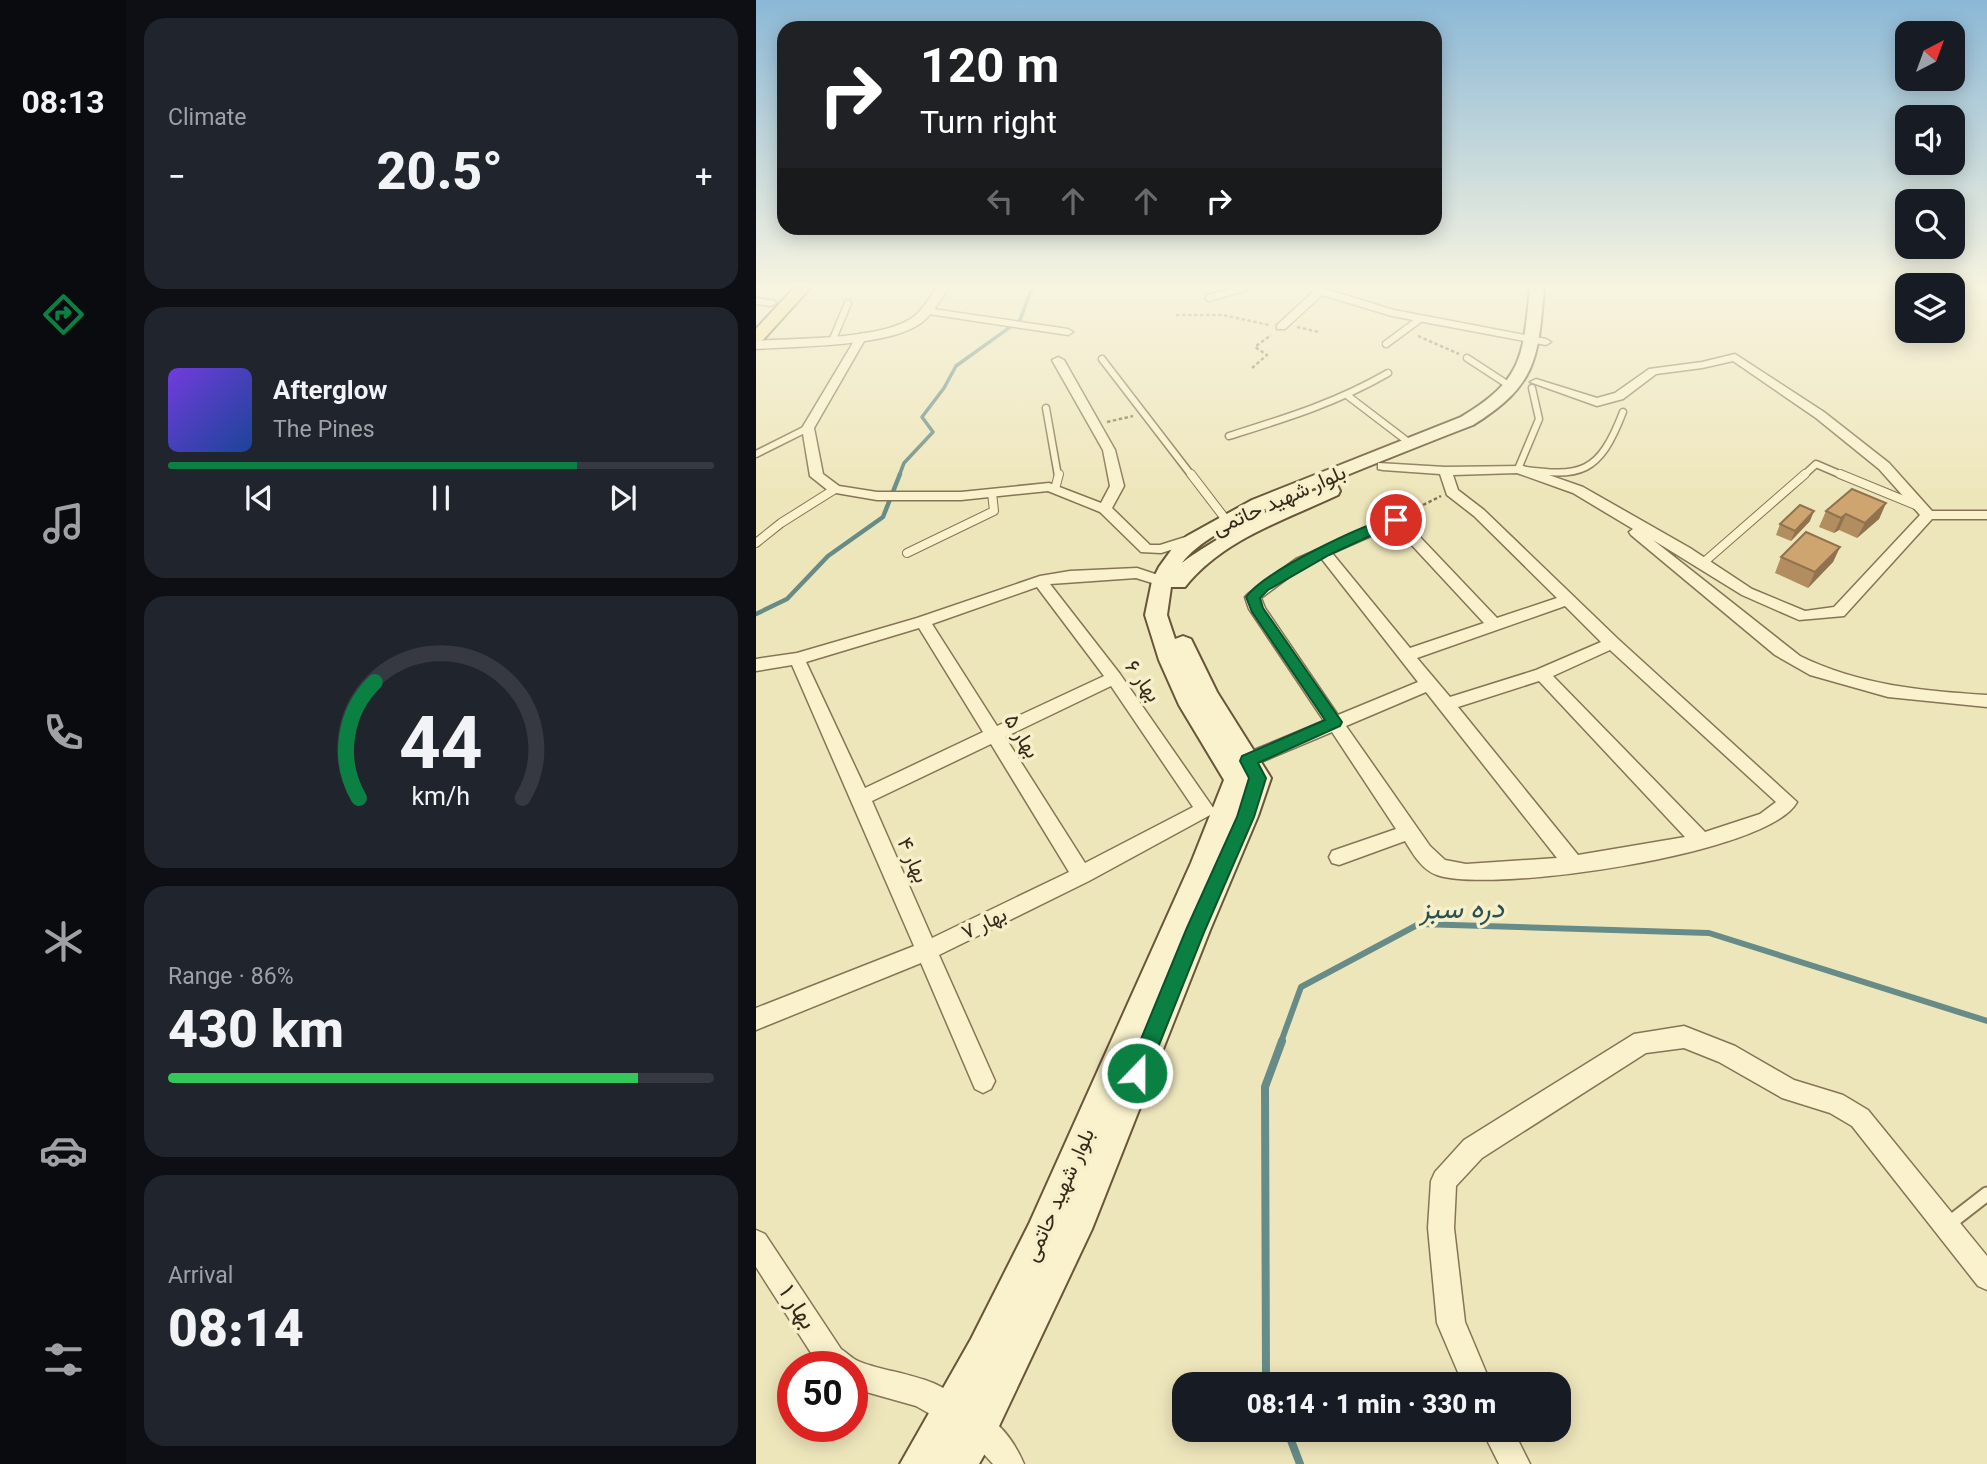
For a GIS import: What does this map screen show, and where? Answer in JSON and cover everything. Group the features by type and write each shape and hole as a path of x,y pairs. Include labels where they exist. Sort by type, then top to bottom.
{"main road":[{"name":"بلوار شهید حاتمی","path":"921,1464 966,1420 1079,1216 1195,930 1245,817 1258,778 1208,699 1186,655 1172,613 1177,582 1195,561 1217,547 1411,444 1494,406 1513,388 1532,356"},
{"name":"بلوار شهید حاتمی","path":"956,1464 966,1420 1175,925 1216,811 1237,780 1191,705 1170,660 1156,615 1162,581 1179,552 1214,528 1259,504 1483,425 1520,401 1534,385 1537,356"}],"street":[{"path":"850,356 808,428 817,477 835,489 877,496 1055,489 1105,509 1146,549 1172,546 1214,528"},
{"path":"1534,385 1597,402 1619,396 1653,372 1735,357 1820,415 1884,466 1924,511 1987,515"},
{"path":"1058,360 1109,450 1117,486 1105,509"},
{"path":"1379,462 1446,471 1518,469 1578,490 1747,592 1804,616 1839,612 1924,511"},
{"path":"1446,471 1452,492 1479,513 1612,643 1788,802 1766,820 1701,841 1575,866 1478,871 1440,868 1423,852 1409,832 1256,609 1253,597 1263,587 1324,552 1396,520 1495,625"},
{"path":"1618,515 1665,559 1794,660 1835,677 1875,688 1941,699 1987,701"},
{"path":"1324,552 1575,866"},
{"path":"756,665 797,659 923,622 1040,581 1070,576 1137,573 1162,581"},
{"name":"بهار ۶","path":"1040,581 1216,811"},
{"path":"1408,655 1568,599"},
{"name":"بهار ۵","path":"923,622 1082,875"},
{"path":"1448,704 1542,674 1612,643"},
{"name":"بهار ۴","path":"797,659 928,950 983,1081"},
{"path":"1542,674 1701,841"},
{"path":"861,798 1114,678"},
{"path":"1248,761 1334,722 1431,683"},
{"name":"بهار ۷","path":"756,1019 928,950 1216,811"},
{"path":"1339,857 1409,832"},
{"path":"1472,1372 1451,1323 1441,1228 1444,1181 1473,1149 1642,1042 1684,1037 1727,1054 1790,1090 1835,1102 1860,1118 1987,1277"},
{"name":"بهار ۱","path":"756,1243 826,1351"},
{"path":"868,1378 922,1393 966,1420 1005,1455 1009,1464"},
{"path":"1503,1442 1515,1464"}],"lane":[{"path":"1467,358 1513,388"},
{"path":"1102,359 1142,414 1214,528"},
{"path":"1229,436 1314,410 1348,396 1388,373"},
{"path":"1534,385 1539,419 1518,469 1568,474 1579,471 1605,452 1623,412"},
{"path":"1348,396 1411,444"},
{"path":"1046,408 1059,472 1055,489"},
{"path":"756,454 808,428"},
{"path":"1703,563 1816,464 1924,511"},
{"path":"756,543 780,523 835,489"},
{"path":"907,553 994,511 992,493"},
{"path":"1946,1226 1987,1194"}],"path":[{"path":"1252,368 1265,356"},
{"path":"1463,356 1467,358"},
{"path":"1096,425 1142,414"},
{"path":"1396,520 1431,500 1452,492"}],"building":[{"path":"1852,489 1886,503 1865,523 1846,514 1841,518 1826,511"},
{"path":"1800,505 1814,511 1795,531 1780,524"},
{"path":"1806,532 1840,547 1815,572 1781,557"}],"waterway":[{"path":"899,476 904,463 933,432 922,417 944,388 956,366 969,356"},
{"path":"756,614 787,599 828,556 883,517 900,474"},
{"name":"دره سبز","path":"1281,1042 1301,987 1419,924 1709,933 1987,1021"},
{"name":"دره سبز","path":"1266,1372 1265,1087 1282,1041"},
{"name":"دره سبز","path":"1292,1442 1300,1464"}],"route":[{"path":"1137,1073 1195,930 1245,817 1258,778 1248,761 1334,722 1256,609 1253,597 1263,587 1324,552 1396,520"}]}
